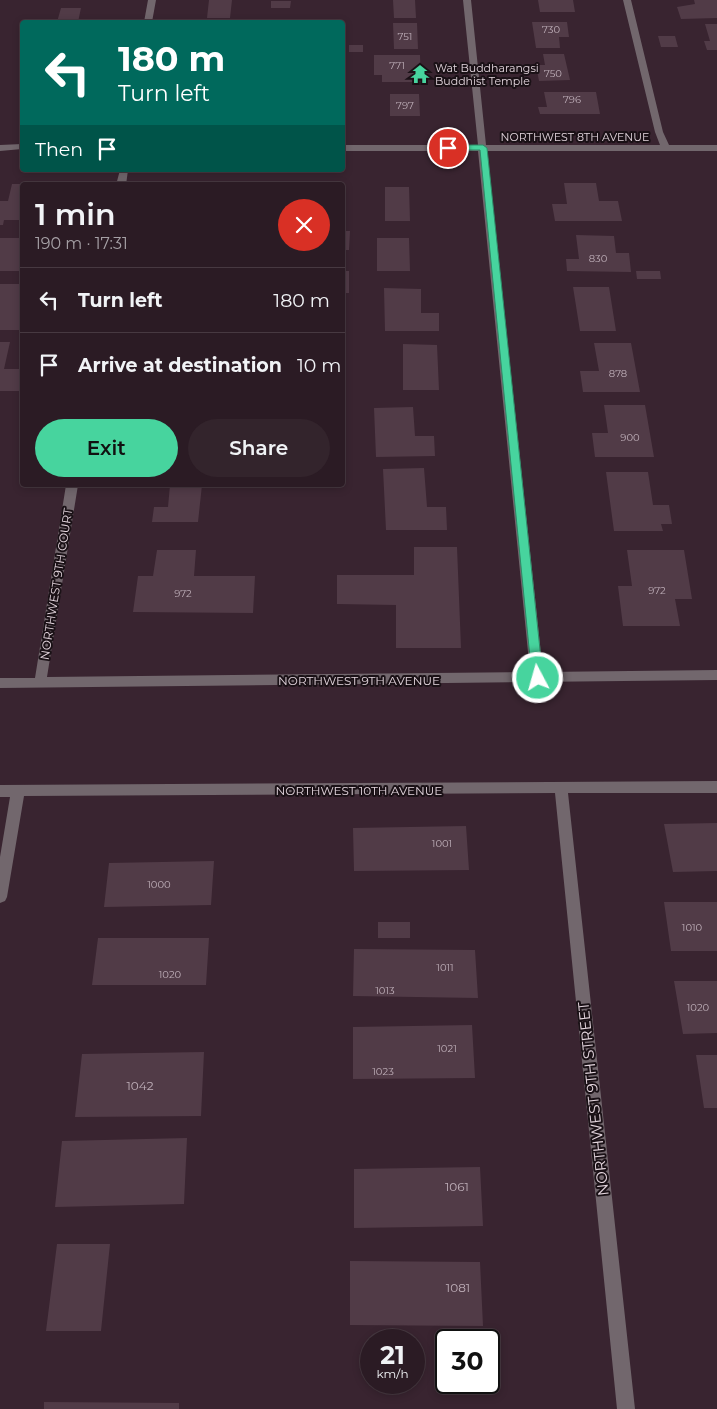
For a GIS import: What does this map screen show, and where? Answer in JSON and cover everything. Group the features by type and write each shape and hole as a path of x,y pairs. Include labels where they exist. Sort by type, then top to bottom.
{"street":[{"path":"148,20 152,0"},
{"path":"467,0 538,678"},
{"path":"627,0 659,132 666,148"},
{"path":"0,148 20,148"},
{"name":"NORTHWEST 8TH AVENUE","path":"345,148 717,148"},
{"name":"NORTHWEST 9TH COURT","path":"40,682 72,487"},
{"name":"NORTHWEST 9TH AVENUE","path":"0,683 717,675"},
{"name":"NORTHWEST 10TH AVENUE","path":"0,791 561,790 717,787"},
{"name":"NORTHWEST 9TH STREET","path":"561,790 626,1409"},
{"path":"0,897 18,791"}],"building":[{"path":"209,0 232,0 230,18 207,18"},
{"path":"393,0 415,0 416,18 394,18"},
{"path":"538,0 573,0 575,12 540,12"},
{"path":"694,0 717,0 717,18 681,19 677,7 695,4"},
{"path":"271,1 291,1 290,8 271,8"},
{"path":"61,8 81,8 78,20 58,20"},
{"path":"532,22 567,22 569,37 559,37 560,48 536,48"},
{"path":"393,23 417,23 418,49 394,49"},
{"path":"705,24 717,24 717,50 707,50 704,41 710,41"},
{"path":"658,36 675,36 678,47 661,47"},
{"path":"349,45 363,45 363,52 349,52"},
{"path":"543,54 564,54 570,80 539,81 536,65 545,65"},
{"path":"374,55 420,55 421,82 382,82 382,75 374,75"},
{"path":"544,92 596,92 600,114 540,114 538,107 547,107"},
{"path":"390,94 419,94 420,116 390,116"},
{"path":"564,183 596,183 599,201 618,201 622,221 555,221 552,204 567,204"},
{"path":"12,184 20,184 20,220 4,220 3,225 0,225 0,201 8,201"},
{"path":"385,187 409,187 410,221 385,221"},
{"path":"345,231 350,231 349,250 345,250"},
{"path":"576,235 614,236 616,253 629,253 631,272 567,271 566,259 579,259"},
{"path":"0,238 20,238 20,271 0,271"},
{"path":"377,238 409,238 410,271 377,271"},
{"path":"345,271 349,271 349,293 345,293"},
{"path":"636,271 660,271 661,279 637,279"},
{"path":"0,284 20,284 19,330 0,330"},
{"path":"573,287 609,287 616,331 580,331"},
{"path":"384,288 421,289 421,313 439,313 439,331 385,331"},
{"path":"0,342 10,342 4,369 20,369 20,391 0,391"},
{"path":"594,343 631,343 640,392 583,392 580,371 599,371"},
{"path":"403,344 437,345 439,390 403,390"},
{"path":"604,405 645,405 654,457 595,457 592,433 608,433"},
{"path":"413,407 415,436 434,436 435,456 376,457 374,408"},
{"path":"424,468 427,507 446,507 447,530 386,530 383,469"},
{"path":"606,472 648,472 653,505 669,505 672,524 661,524 663,531 614,531"},
{"path":"170,487 202,487 198,522 152,522 154,507 168,507"},
{"path":"414,547 457,547 461,648 396,648 396,605 337,604 337,575 414,575"},
{"path":"157,550 196,550 194,576 255,576 253,613 133,612 138,576 153,576"},
{"path":"627,550 684,550 692,599 675,599 680,626 623,626 618,586 632,586"},
{"path":"717,823 717,871 673,872 664,824"},
{"path":"466,826 469,870 354,871 353,828"},
{"path":"214,861 211,905 104,907 109,863"},
{"path":"664,902 717,902 717,951 671,951"},
{"path":"378,922 410,922 410,938 378,938"},
{"path":"98,938 209,938 206,985 92,985"},
{"path":"354,949 475,950 478,998 353,996"},
{"path":"674,981 717,981 717,1033 683,1034"},
{"path":"472,1025 475,1078 353,1079 353,1027"},
{"path":"204,1052 201,1116 75,1117 82,1054"},
{"path":"696,1055 717,1055 717,1108 704,1108"},
{"path":"187,1138 184,1204 55,1207 62,1141"},
{"path":"480,1167 483,1226 354,1228 354,1169"},
{"path":"57,1244 110,1244 101,1331 46,1331"},
{"path":"350,1261 480,1262 483,1326 350,1325"},
{"path":"44,1402 179,1403 179,1409 44,1409"}],"place":[{"name":"Wat Buddharangsi Buddhist Temple","path":"420,74"}],"route":[{"path":"448,148 483,148 538,678"}]}
